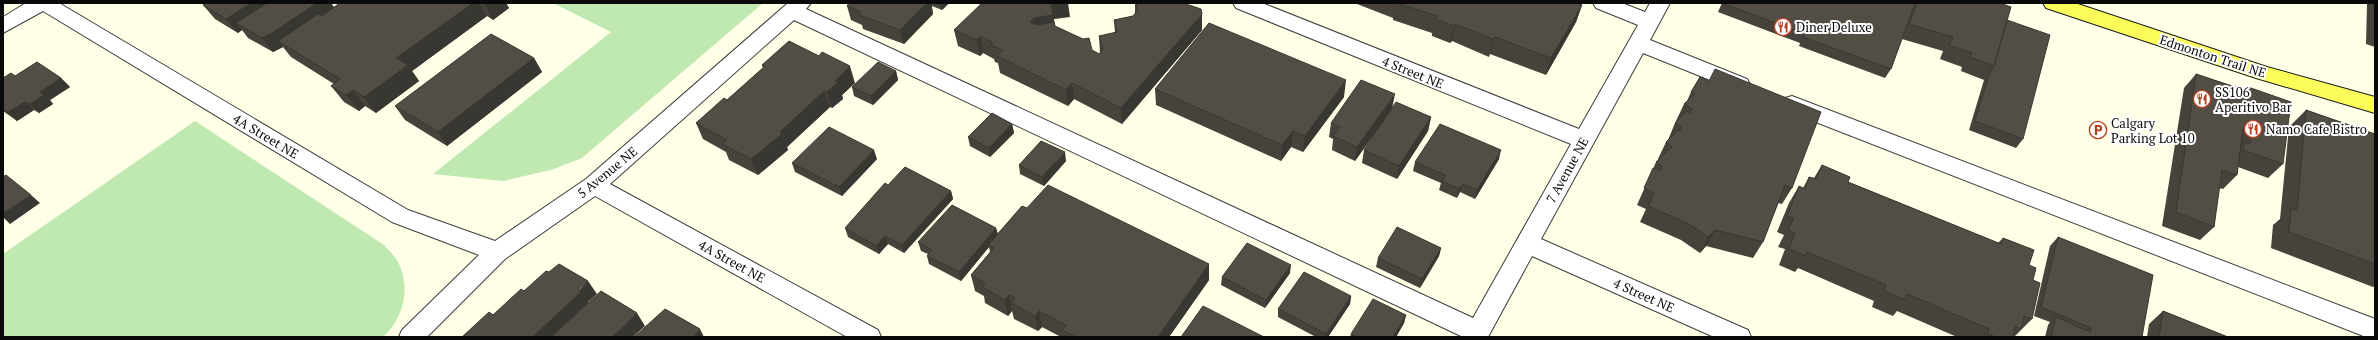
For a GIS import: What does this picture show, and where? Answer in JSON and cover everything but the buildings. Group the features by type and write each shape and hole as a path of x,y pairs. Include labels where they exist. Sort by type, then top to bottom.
{"main road":[{"name":"Edmonton Trail NE","path":"2053,3 2263,73 2375,106"}],"street":[{"path":"3,26 42,3"},
{"name":"4A Street NE","path":"42,3 400,216 497,252"},
{"name":"4 Street NE","path":"1243,3 1584,140"},
{"path":"1603,3 1650,22"},
{"name":"7 Avenue NE","path":"1476,334 1660,3"},
{"path":"797,7 1476,334"},
{"name":"5 Avenue NE","path":"411,337 497,252 594,185 797,7"},
{"path":"1638,43 2375,330"},
{"name":"4A Street NE","path":"594,185 869,337"},
{"name":"4 Street NE","path":"1527,243 1739,337"}],"green space":[{"path":"553,3 763,3 582,158 551,170 503,181 433,174 611,32"},
{"path":"195,121 384,245 393,255 402,272 405,292 396,321 383,337 3,337 3,254"}],"place":[{"name":"Diner Deluxe","path":"1783,27"},
{"name":"SS106 Aperitivo Bar","path":"2202,99"},
{"name":"Namo Cafe Bistro","path":"2253,129"},
{"name":"Calgary Parking Lot 10","path":"2098,130"}]}
